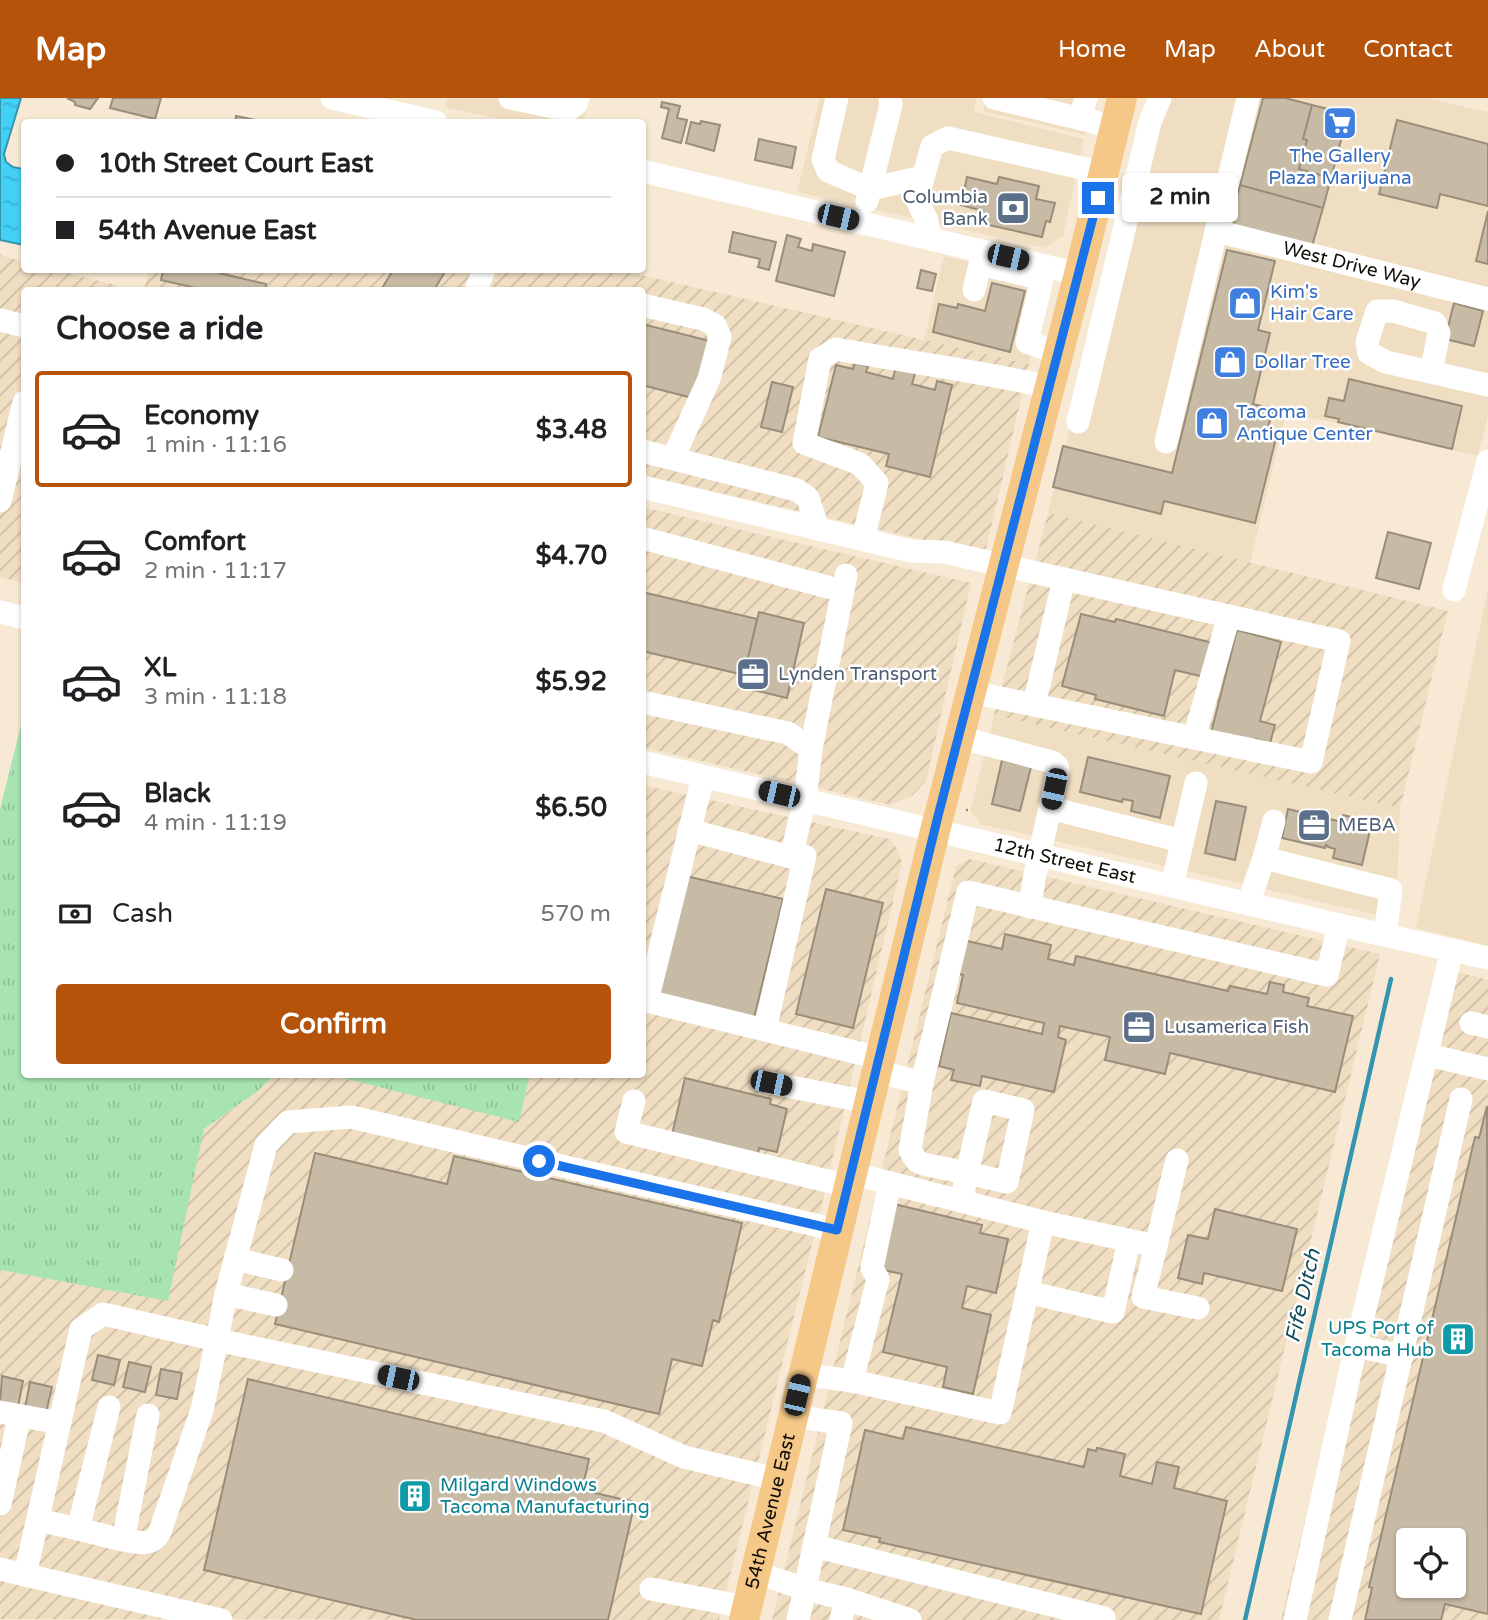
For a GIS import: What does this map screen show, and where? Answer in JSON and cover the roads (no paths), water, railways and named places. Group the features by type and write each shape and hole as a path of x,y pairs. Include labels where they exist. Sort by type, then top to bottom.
{"main road":[{"name":"54th Avenue East","path":"745,1614 935,831 1119,112"}],"street":[{"path":"332,98 423,119"},
{"path":"510,98 568,110 576,104 578,98"},
{"path":"837,98 823,159 828,170 870,189 923,177"},
{"path":"862,223 891,106 890,98"},
{"path":"994,98 1119,112"},
{"path":"1078,422 1150,122 1160,98"},
{"path":"1166,442 1248,98"},
{"path":"929,239 927,221 917,200 932,146 948,138 1104,173"},
{"path":"646,172 929,239 1042,279 1027,342 1059,353"},
{"name":"West Drive Way","path":"1216,231 1488,299"},
{"path":"982,258 1078,280 1109,295"},
{"path":"974,290 982,258"},
{"path":"646,306 715,324 720,337 709,379 673,458"},
{"path":"0,320 21,325"},
{"path":"863,539 877,483 860,464 804,443 820,359 836,349 929,366 989,373 1050,387"},
{"path":"1431,372 1488,385"},
{"path":"0,501 21,414"},
{"path":"646,452 797,490 808,498 818,529"},
{"path":"1454,590 1488,461"},
{"path":"646,488 911,551 944,552 1339,641 1311,762 971,692"},
{"path":"646,539 845,583 791,857"},
{"path":"1034,705 1064,579"},
{"path":"0,612 21,617"},
{"path":"1194,738 1229,616"},
{"path":"646,703 789,733 811,748"},
{"path":"959,737 1052,762 1058,766 1030,907"},
{"name":"12th Street East","path":"646,763 1488,958"},
{"path":"703,776 647,1001 765,1029 877,1065 922,1083"},
{"path":"1172,886 1196,783"},
{"path":"1050,808 1182,841"},
{"path":"1248,904 1274,821"},
{"path":"689,830 791,857 805,856 765,1029"},
{"path":"1264,858 1391,890 1385,935"},
{"path":"961,1200 967,1173 923,1164 916,1160 910,1150 922,1083 968,892 1337,977 1339,925"},
{"path":"1294,1620 1356,1346 1452,950"},
{"path":"1428,1055 1488,1069"},
{"path":"771,1083 868,1102"},
{"path":"1340,1620 1461,1100"},
{"path":"634,1101 626,1132 849,1179 890,1183 1043,1222 1156,1246"},
{"path":"38,1520 123,1540 149,1543 156,1540 202,1410 226,1294 265,1145 288,1122 351,1117 837,1230"},
{"path":"1177,1160 1143,1297 1198,1308"},
{"path":"852,1381 878,1279 872,1268 890,1183"},
{"path":"802,1374 852,1381 1000,1413 1043,1222"},
{"path":"1027,1292 1113,1312 1129,1241"},
{"path":"235,1259 282,1270"},
{"path":"226,1294 276,1305"},
{"path":"25,1575 81,1329 103,1314 604,1421 684,1457 777,1479"},
{"path":"1356,1346 1402,1356"},
{"path":"78,1529 109,1407"},
{"path":"0,1412 60,1423"},
{"path":"123,1540 148,1415"},
{"path":"792,1416 841,1423 798,1620"},
{"path":"0,1504 17,1428"},
{"path":"814,1546 1104,1618 1103,1620"},
{"path":"0,1569 221,1620"},
{"path":"755,1572 805,1588 844,1609 910,1620"},
{"path":"651,1589 745,1614"}],"water":[{"path":"0,98 21,98 4,154 6,162 21,168 21,244 0,240"}],"waterway":[{"name":"Fife Ditch","path":"1245,1620 1391,979"}],"place":[{"name":"The Gallery Plaza Marijuana","path":"1340,123"},
{"name":"Columbia Bank","path":"1013,208"},
{"name":"Kim's Hair Care","path":"1245,303"},
{"name":"Dollar Tree","path":"1230,362"},
{"name":"Tacoma Antique Center","path":"1212,423"},
{"name":"Lynden Transport","path":"753,674"},
{"name":"MEBA","path":"1314,825"},
{"name":"Lusamerica Fish","path":"1139,1027"},
{"name":"UPS Port of Tacoma Hub","path":"1458,1339"},
{"name":"Milgard Windows Tacoma Manufacturing","path":"415,1496"}]}
